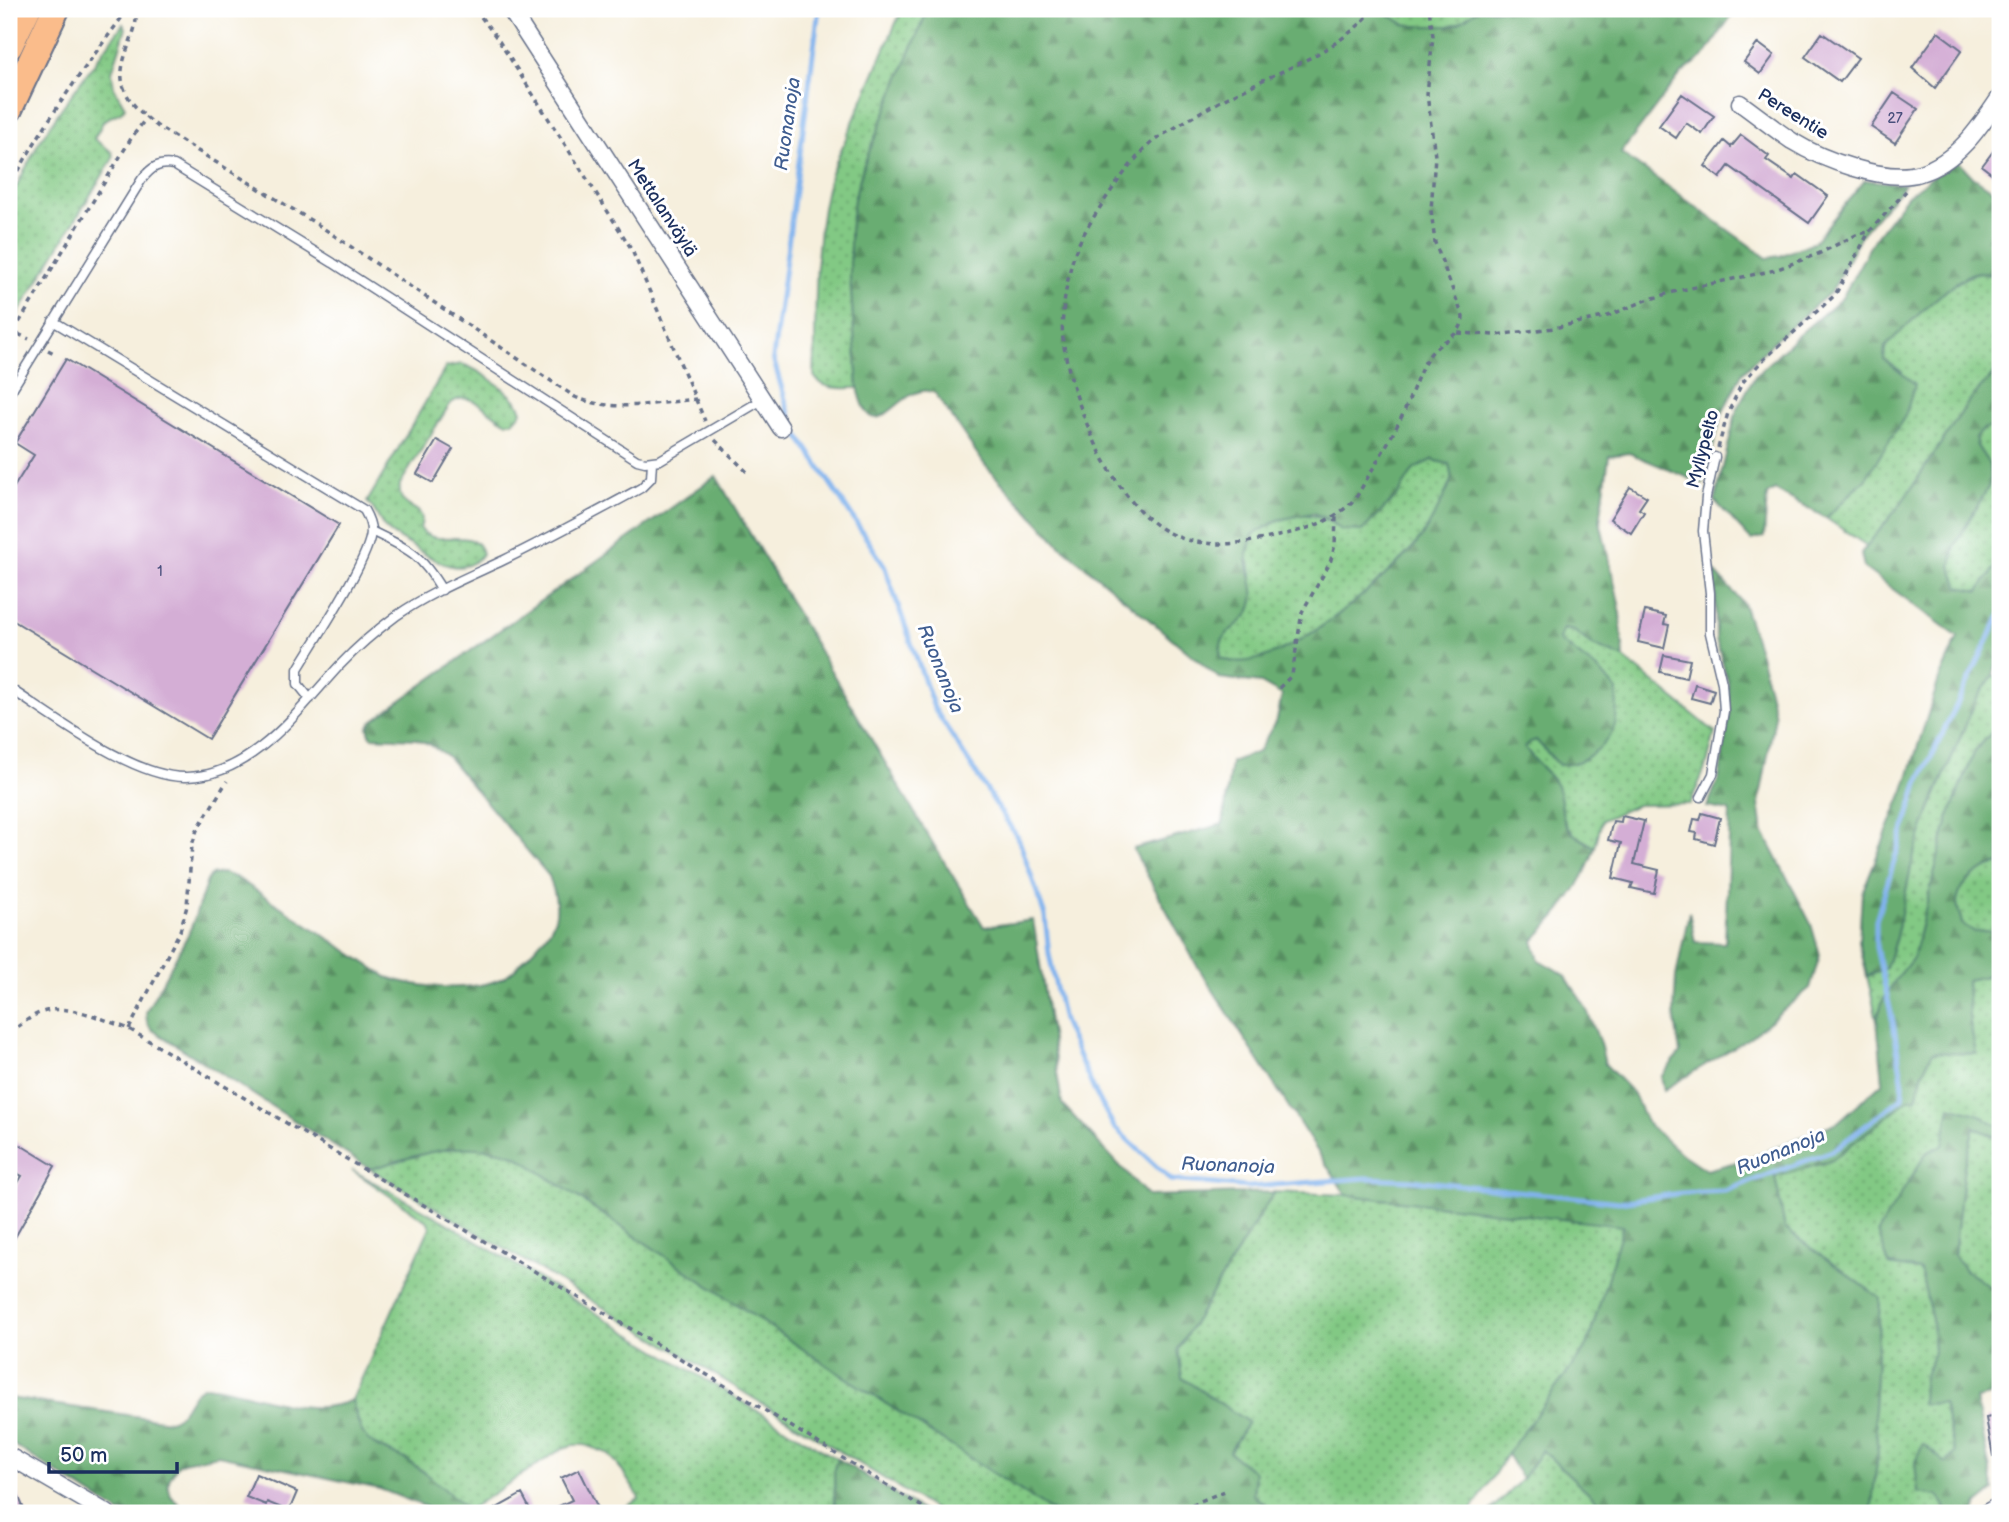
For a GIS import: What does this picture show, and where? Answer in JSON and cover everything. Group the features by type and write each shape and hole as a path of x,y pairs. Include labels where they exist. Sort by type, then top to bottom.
{"highway":[{"path":"9,46 27,9"},
{"path":"9,109 57,9"}],"street":[{"name":"Mettalanväylä","path":"510,9 781,428"},
{"name":"Pereentie","path":"1740,103 1794,141 1836,161 1875,173 1900,176 1919,174 1946,160 1982,123 2000,97"},
{"path":"9,1456 107,1513"},
{"path":"1986,1513 2000,1505"}],"lane":[{"path":"9,394 142,179 154,166 161,164 174,165 333,263 637,460 660,460 762,400"},
{"path":"53,321 364,510 370,520 371,531 363,559 298,669 298,684 310,699"},
{"name":"Myllypelto","path":"1701,797 1713,774 1724,711 1722,683 1710,633 1710,593 1703,531 1706,497 1715,457"},
{"path":"9,688 113,755 152,772 186,778 208,775 240,761 278,733 342,663 397,616 640,488 651,478 652,462"},
{"path":"371,531 418,556 427,565 442,590"}],"path":[{"path":"9,189 50,116 130,9 137,16 137,22 124,55 122,79 125,89 134,105 174,137 331,233 575,397 588,403 617,406 696,399"},
{"path":"475,9 497,38 631,248 709,430 718,444 750,475"},
{"path":"1373,9 1363,22 1348,34 1293,66 1212,105 1150,143 1094,218 1075,251 1068,281 1062,336 1072,381 1096,444 1119,488 1147,519 1170,533 1197,542 1230,545 1302,530 1348,508 1401,419 1430,355 1439,344 1458,333 1462,326 1463,317 1435,243 1431,210 1435,156 1427,93 1433,36 1429,9"},
{"path":"14,331 132,137 147,117"},
{"name":"Myllypelto","path":"1715,457 1728,413 1742,383 1761,362 1835,295 1870,232 1919,174"},
{"path":"1458,333 1495,335 1554,328 1608,316 1677,291 1775,270 1818,254 1858,233 1870,232"},
{"path":"1279,688 1293,675 1302,612 1330,563 1335,545 1336,516"},
{"path":"129,1029 180,931 187,906 192,845 197,830 240,761"},
{"path":"9,1032 36,1014 53,1009 78,1011 129,1029 678,1357 932,1513"},
{"path":"1186,1513 1193,1504 1225,1491"}],"green space":[{"path":"902,9 928,9 864,164 854,199 850,276 858,388 834,388 818,381 814,376 816,273 825,197 831,173"},
{"path":"928,9 1380,9 1404,24 1449,26 1459,23 1478,9 1736,9 1705,55 1680,75 1621,153 1767,258 1780,256 1814,242 1865,180 1905,184 1862,233 1832,291 1776,339 1742,373 1722,414 1703,484 1629,453 1609,456 1600,521 1619,603 1624,658 1592,645 1574,631 1563,629 1559,640 1602,673 1617,691 1615,725 1606,741 1593,754 1568,764 1559,765 1536,740 1525,747 1554,781 1561,799 1563,817 1570,831 1595,847 1570,898 1533,941 1539,960 1565,975 1586,1008 1605,1064 1634,1094 1646,1122 1679,1152 1706,1170 1748,1159 1838,1122 1883,1082 1877,1020 1882,1002 1913,958 1948,819 1975,751 2000,723 2000,864 1972,877 1962,888 1957,902 1962,924 1975,932 2000,930 2000,973 1967,980 1969,1017 1976,1054 1933,1052 1923,1072 1916,1098 1909,1099 1830,1161 1775,1177 1785,1229 1880,1298 1874,1410 1878,1452 1871,1513 1611,1513 1542,1450 1522,1479 1507,1454 1587,1346 1623,1226 1346,1195 1196,964 1133,849 1223,824 1231,762 1258,752 1277,719 1282,695 1261,683 1219,678 1061,546 985,465 935,393 924,391 912,394 877,418 870,415 858,387 850,276 850,230 854,199 864,164","holes":["1432,460 1449,464 1451,480 1421,538 1358,599 1299,641 1269,655 1243,662 1221,658 1222,640 1244,619 1252,605 1253,593 1247,556 1253,535 1278,520 1313,513 1330,520 1341,530 1362,531 1397,496 1414,469"]},
{"path":"1380,9 1478,9 1459,23 1449,26 1415,26 1404,24"},
{"path":"123,24 126,28 112,72 114,88 125,107 121,112 104,120 94,139 112,152 113,158 16,317 9,322 9,201 38,144"},
{"path":"1959,162 1973,177 2000,195 2000,278 1979,272 1958,281 1885,347 1884,359 1915,384 1905,416 1866,478 1826,518 1775,490 1767,495 1764,537 1751,540 1715,501 1737,408 1755,376 1842,298 1874,239 1907,196 1929,179"},
{"path":"1979,272 2000,278 2000,367 1969,401 1900,505 1867,546 1826,518 1866,478 1902,372 1884,359 1885,347 1942,294"},
{"path":"462,364 506,391 514,398 522,412 513,422 506,422 478,403 465,398 450,404 400,484 403,500 421,514 420,528 427,534 435,537 464,538 478,545 482,554 474,562 455,567 436,560 391,533 367,502 446,367"},
{"path":"2000,367 2000,428 1985,428 1975,437 1977,446 1989,464 1990,484 1955,545 1951,566 1959,587 1979,591 2000,559 2000,653 1993,675 1976,700 1930,809 1913,858 1896,937 1886,968 1867,976 1859,942 1862,893 1904,790 1939,679 1958,637 1864,568 1861,553 1900,505 1969,401"},
{"path":"1985,428 2000,428 2000,559 1979,591 1959,587 1951,566 1955,545 1990,484 1989,464 1977,446 1975,437"},
{"path":"1432,460 1449,464 1449,485 1421,538 1384,576 1328,622 1299,641 1269,655 1243,662 1221,658 1223,641 1243,620 1252,577 1247,555 1253,535 1276,522 1297,515 1318,517 1341,530 1397,496 1414,469"},
{"path":"716,476 984,927 1033,920 1062,1104 1148,1196 1274,1192 1178,1349 1182,1378 1248,1422 1229,1452 1255,1472 1253,1495 1277,1513 1055,1513 834,1370 515,1155 495,1150 459,1148 425,1153 370,1169 151,1029 147,1022 146,1012 190,931 207,881 211,875 223,873 237,878 387,977 399,981 427,986 472,986 498,980 518,966 549,931 556,915 549,876 447,756 416,739 371,737 368,728 372,721"},
{"path":"1715,572 1743,603 1760,654 1775,716 1759,803 1763,831 1811,924 1820,955 1810,988 1749,1038 1664,1090 1661,1077 1680,1053 1674,1013 1676,977 1689,912 1695,942 1725,943 1730,811 1707,807 1719,778 1730,714 1728,683 1716,639"},
{"path":"1563,629 1574,631 1592,645 1624,658 1715,732 1707,764 1690,804 1637,805 1602,820 1595,847 1570,831 1563,817 1557,787 1525,747 1536,740 1559,765 1602,673 1559,640"},
{"path":"1993,675 2000,678 2000,723 1975,751 1948,819 1913,958 1882,1002 1877,1020 1867,976 1886,968 1896,937 1913,858 1930,809 1976,700"},
{"path":"2000,864 2000,930 1975,932 1962,924 1957,905 1959,895 1972,877"},
{"path":"2000,973 2000,1127 1980,1115 1943,1145 1889,1265 1920,1269 1932,1320 1934,1352 1923,1381 1923,1404 1943,1403 1955,1453 1946,1464 1938,1496 1947,1513 1871,1513 1878,1452 1874,1410 1880,1298 1785,1229 1775,1177 1830,1161 1909,1099 1916,1098 1923,1072 1933,1052 1975,1054 1967,980"},
{"path":"1950,1106 1980,1115 2000,1127 2000,1139 1974,1127 1964,1166 1954,1255 1965,1270 2000,1294 2000,1394 1976,1399 1994,1491 1978,1504 1975,1513 1947,1513 1938,1496 1918,1493 1915,1462 1923,1444 1946,1463 1955,1453 1943,1403 1922,1404 1923,1381 1934,1352 1932,1320 1920,1270 1889,1265 1878,1232 1926,1153 1943,1145"},
{"path":"1974,1127 2000,1139 2000,1294 1965,1270 1954,1255 1964,1166"},
{"path":"464,1146 493,1148 515,1155 834,1370 1055,1513 940,1513 680,1353 370,1169 430,1152"},
{"path":"352,1170 442,1220 837,1459 834,1469 835,1513 615,1513 639,1499 637,1494 607,1453 585,1445 563,1448 468,1510 423,1471 373,1444 361,1430 352,1400 430,1227 428,1222"},
{"path":"1274,1192 1346,1195 1624,1225 1587,1346 1507,1454 1470,1513 1277,1513 1253,1495 1255,1472 1229,1452 1248,1422 1182,1378 1178,1349"},
{"path":"206,1386 298,1406 334,1406 352,1400 360,1428 369,1441 416,1466 468,1510 457,1513 431,1509 380,1489 218,1455 183,1462 177,1466 170,1478 168,1484 171,1496 187,1513 120,1513 9,1442 9,1398 169,1421 180,1414 195,1393"},
{"path":"1542,1450 1611,1513 1488,1513 1522,1479"},
{"path":"837,1459 926,1513 835,1513 834,1469"}],"building":[{"path":"1938,32 1962,50 1935,88 1912,68"},
{"path":"1822,33 1858,58 1840,82 1805,57"},
{"path":"1758,43 1774,55 1760,74 1744,62"},
{"path":"1894,93 1918,109 1895,143 1871,127"},
{"path":"1682,94 1714,116 1702,134 1686,123 1676,138 1659,126"},
{"path":"1741,135 1769,156 1766,160 1794,179 1797,174 1828,196 1809,223 1729,166 1720,178 1705,166 1724,141 1731,147"},
{"path":"2000,142 2000,180 1982,166"},
{"path":"66,359 339,525 208,739 9,618 9,495 34,455 15,443"},
{"path":"437,440 453,449 433,483 417,474"},
{"path":"1630,487 1647,497 1639,509 1644,512 1631,533 1610,519"},
{"path":"1645,611 1666,616 1664,624 1669,625 1664,648 1638,642"},
{"path":"1664,655 1690,660 1686,678 1660,672"},
{"path":"1695,684 1714,690 1710,703 1691,698"},
{"path":"1702,813 1720,818 1714,844 1696,839 1697,833 1691,832 1694,819 1700,820"},
{"path":"1622,816 1644,821 1634,864 1659,870 1654,893 1631,888 1633,883 1613,878 1621,843 1608,840 1613,821 1621,822"},
{"path":"9,1138 55,1166 9,1248 9,1198 22,1176 9,1169"},
{"path":"2000,1415 2000,1456 1993,1456 1986,1418"},
{"path":"579,1469 597,1506 583,1513 544,1513 572,1500 561,1478"},
{"path":"9,1474 24,1509 16,1513 9,1513"},
{"path":"256,1474 297,1492 289,1511 246,1497"},
{"path":"522,1494 530,1509 523,1513 488,1513"}],"waterway":[{"name":"Ruonanoja","path":"819,9 773,358 793,427 884,565 934,708 1019,840 1045,916 1049,954 1063,1021 1094,1090 1114,1127 1171,1180 1248,1187 1366,1178 1414,1180 1619,1202 1682,1193 1725,1191 1832,1151 1902,1098 1903,1085 1893,1022 1876,947 1876,920 1918,784 2000,616"}]}
